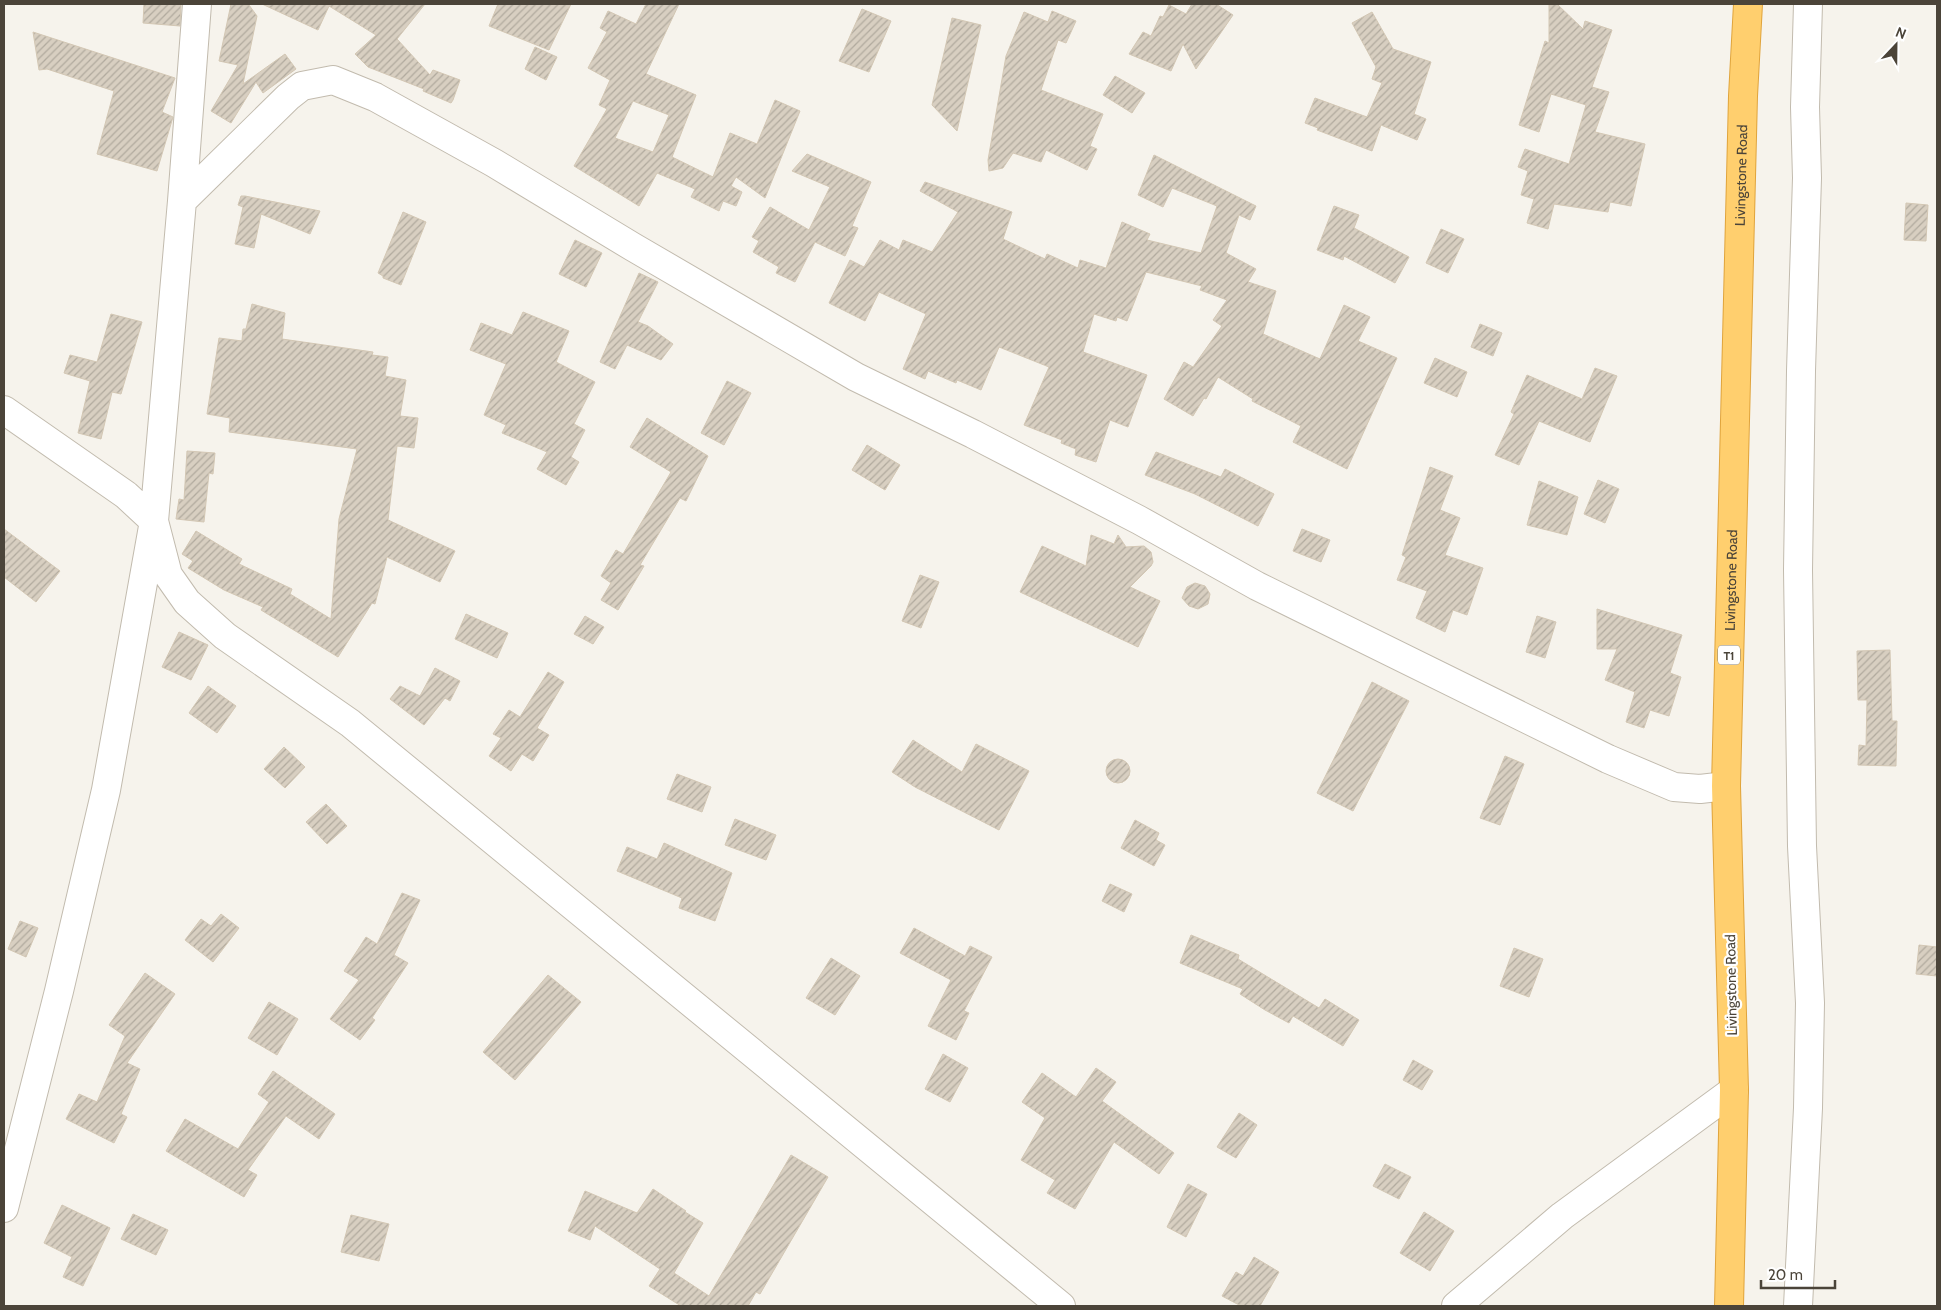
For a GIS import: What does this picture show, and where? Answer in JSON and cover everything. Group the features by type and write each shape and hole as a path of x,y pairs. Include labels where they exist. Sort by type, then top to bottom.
{"highway":[{"name":"Livingstone Road","path":"1729,1306 1734,1090 1726,786 1743,96 1748,4"}],"street":[{"path":"4,1208 59,991 106,790 154,521 182,201 196,4"},
{"path":"1798,1306 1808,1108 1810,1003 1802,846 1798,570 1801,371 1807,178 1805,107 1808,4"},
{"path":"182,201 288,97 302,86 333,80 375,97 494,163 633,247 856,377 973,434 1139,520 1256,586 1616,763 1674,787 1700,789 1726,786"},
{"path":"4,410 126,494 154,521 168,575 187,602 225,636 358,729 1061,1306"},
{"path":"1456,1306 1562,1216 1734,1090"}],"building":[{"path":"144,4 181,4 180,26 143,23"},
{"path":"231,4 249,5 257,16 243,84 285,54 296,69 263,93 256,82 231,123 211,111 238,65 219,61"},
{"path":"262,4 425,4 397,39 430,75 433,70 460,80 453,100 451,103 423,91 424,89 368,67 355,54 376,35 329,6 318,30"},
{"path":"498,4 571,4 549,50 489,26"},
{"path":"646,4 679,4 646,74 696,95 672,157 713,177 730,133 757,144 775,100 800,111 765,198 736,177 731,186 742,192 736,206 723,201 719,211 691,197 695,189 657,173 639,206 574,166 607,109 599,105 610,80 588,68 607,32 600,28 608,11 636,24","holes":["633,101 669,115 653,152 615,138"]},
{"path":"1192,4 1216,4 1233,15 1196,69 1183,44 1171,71 1129,54 1143,32 1151,36 1160,16 1163,17 1169,5 1186,14"},
{"path":"1549,4 1557,4 1583,29 1585,21 1612,30 1592,87 1609,92 1595,132 1645,144 1631,206 1610,202 1608,212 1554,204 1548,229 1527,223 1534,199 1521,195 1528,171 1518,167 1525,149 1569,164 1586,105 1551,94 1539,132 1519,125 1545,41 1549,43"},
{"path":"862,9 891,21 869,72 839,61"},
{"path":"1052,11 1076,21 1066,43 1058,40 1041,90 1103,114 1090,146 1097,149 1087,170 1046,150 1041,162 1013,153 1003,168 989,171 988,160 1006,56 1024,12 1048,22"},
{"path":"1372,12 1393,49 1431,62 1414,114 1426,119 1417,140 1381,125 1372,151 1317,130 1318,128 1305,123 1315,98 1367,117 1382,83 1372,79 1376,67 1352,23"},
{"path":"952,18 981,25 957,131 932,105"},
{"path":"33,32 175,78 162,112 173,117 157,171 97,154 114,91 47,69 39,70"},
{"path":"535,47 557,57 546,80 525,69"},
{"path":"1115,76 1145,93 1132,113 1103,95"},
{"path":"807,154 871,182 852,226 858,228 845,256 815,242 795,282 776,273 779,267 753,252 759,241 752,237 770,207 809,230 830,187 792,171"},
{"path":"1154,155 1256,206 1250,220 1239,215 1226,253 1256,269 1248,282 1276,291 1263,334 1320,359 1344,305 1370,317 1358,341 1397,358 1347,469 1293,442 1301,426 1252,401 1253,399 1218,377 1206,399 1204,398 1193,416 1164,399 1184,362 1193,367 1222,326 1213,320 1227,300 1200,290 1202,286 1146,272 1127,321 1117,317 1116,321 1094,314 1083,352 1147,375 1128,427 1110,420 1096,462 1075,455 1076,449 1061,443 1062,440 1024,425 1049,367 999,347 981,390 957,380 956,383 928,371 925,379 903,369 926,314 879,292 865,321 829,303 850,260 864,267 880,240 899,250 903,240 932,252 958,212 920,191 925,182 1012,212 1003,239 1045,259 1047,254 1078,268 1080,260 1106,268 1122,222 1150,234 1147,240 1201,253 1217,206 1172,188 1163,207 1138,195"},
{"path":"241,196 320,211 310,234 261,214 254,248 235,244 243,207 238,205"},
{"path":"1906,203 1928,205 1926,241 1904,240"},
{"path":"1334,206 1359,215 1354,228 1409,257 1395,283 1344,256 1343,260 1317,250"},
{"path":"403,212 426,222 401,285 383,278 378,273"},
{"path":"1441,229 1464,239 1448,273 1426,263"},
{"path":"575,240 602,253 586,287 559,274"},
{"path":"639,273 658,282 638,322 648,326 673,344 661,360 627,345 615,369 600,362"},
{"path":"252,304 285,313 282,339 373,352 372,355 388,357 385,376 406,380 400,416 418,418 414,448 397,446 388,520 455,551 440,582 387,557 375,604 372,603 338,657 261,610 263,607 224,590 188,568 193,561 182,554 196,531 242,559 239,564 292,589 290,594 331,619 339,519 357,449 229,432 230,418 207,414 219,338 242,341 243,329 246,329"},
{"path":"523,312 569,331 556,362 595,382 574,424 585,430 571,457 579,462 566,485 537,469 547,452 502,433 506,425 484,415 506,364 470,350 481,323 512,335"},
{"path":"111,314 142,322 121,394 112,392 101,439 78,433 90,381 64,373 70,355 97,362"},
{"path":"1480,324 1502,333 1493,356 1471,347"},
{"path":"1435,358 1467,372 1457,397 1424,383"},
{"path":"1595,368 1617,376 1590,442 1539,421 1519,465 1495,455 1514,414 1511,412 1527,375 1582,399"},
{"path":"727,381 751,393 724,445 701,433"},
{"path":"647,418 708,456 686,501 680,498 640,565 644,566 618,610 601,600 611,583 601,576 616,550 623,554 671,472 630,447"},
{"path":"867,445 900,465 885,490 852,470"},
{"path":"187,451 215,453 213,474 209,473 204,522 176,519 179,499 184,500"},
{"path":"1156,452 1221,477 1225,469 1274,494 1258,526 1195,494 1145,475"},
{"path":"1430,467 1453,476 1440,510 1460,518 1445,555 1483,568 1467,615 1453,610 1445,632 1416,618 1427,591 1397,580 1406,557 1402,555"},
{"path":"1598,480 1619,489 1605,523 1584,514"},
{"path":"1539,481 1578,497 1567,535 1527,525"},
{"path":"4,529 60,571 36,602 4,577"},
{"path":"1302,529 1330,540 1321,562 1293,551"},
{"path":"1091,535 1114,544 1118,535 1126,547 1144,546 1151,552 1153,562 1151,566 1130,587 1160,601 1138,647 1020,592 1042,546 1086,566"},
{"path":"920,575 939,582 921,628 902,621"},
{"path":"1195,583 1205,586 1210,594 1208,604 1198,609 1189,606 1182,598 1187,587"},
{"path":"1597,609 1682,635 1670,673 1681,677 1669,716 1650,710 1644,728 1626,722 1635,692 1605,680 1617,649 1597,649"},
{"path":"466,614 508,633 497,658 455,639"},
{"path":"585,616 604,627 593,644 574,634"},
{"path":"1537,616 1556,622 1545,658 1526,652"},
{"path":"179,632 208,645 191,680 162,667"},
{"path":"1890,650 1892,721 1897,721 1896,766 1858,765 1859,745 1866,746 1867,700 1858,700 1857,651"},
{"path":"435,668 460,681 450,701 445,698 424,725 390,699 400,686 420,696"},
{"path":"548,672 564,682 537,728 549,735 533,761 522,754 511,771 489,756 501,738 493,734 509,710 520,717"},
{"path":"1372,682 1409,701 1353,811 1317,793"},
{"path":"208,686 236,706 217,733 189,713"},
{"path":"913,740 962,772 976,744 1029,771 999,830 915,787 892,772"},
{"path":"284,747 305,767 285,788 264,769"},
{"path":"1505,756 1524,764 1500,825 1480,818"},
{"path":"1118,759 1123,760 1129,766 1129,776 1123,782 1118,783 1113,782 1107,776 1106,771 1107,766 1113,760"},
{"path":"677,774 711,787 702,812 667,799"},
{"path":"326,804 347,826 327,844 306,822"},
{"path":"735,819 776,835 766,860 725,845"},
{"path":"1135,820 1159,833 1156,840 1165,845 1154,866 1121,848"},
{"path":"664,843 732,873 715,921 679,908 682,898 617,871 627,847 657,859"},
{"path":"1110,884 1132,894 1124,912 1102,901"},
{"path":"402,893 420,900 394,955 408,963 372,1018 375,1020 360,1040 330,1019 359,980 344,971 366,937 377,944"},
{"path":"221,914 239,928 213,962 185,940 201,919 211,926"},
{"path":"20,921 38,928 26,957 8,949"},
{"path":"914,928 965,956 970,946 992,957 964,1011 969,1013 956,1040 928,1026 951,980 900,953"},
{"path":"1191,935 1239,955 1238,959 1319,1008 1325,999 1359,1020 1343,1046 1293,1016 1289,1023 1240,994 1243,989 1180,963"},
{"path":"1919,945 1937,947 1937,976 1916,974"},
{"path":"1514,948 1543,959 1529,997 1500,986"},
{"path":"831,958 860,976 835,1015 806,998"},
{"path":"145,973 175,994 127,1063 140,1069 121,1114 127,1117 114,1143 66,1119 79,1094 97,1102 125,1036 109,1025"},
{"path":"548,975 581,1002 515,1080 483,1052"},
{"path":"269,1002 298,1019 277,1055 248,1038"},
{"path":"943,1054 968,1068 950,1102 925,1089"},
{"path":"1413,1060 1433,1071 1422,1090 1403,1080"},
{"path":"1096,1068 1116,1082 1102,1101 1174,1153 1159,1174 1114,1142 1075,1209 1047,1193 1055,1180 1021,1160 1045,1118 1022,1102 1042,1073 1076,1097"},
{"path":"273,1071 335,1114 319,1139 286,1116 248,1170 257,1175 244,1197 166,1151 185,1119 238,1149 269,1102 258,1094"},
{"path":"1239,1113 1257,1125 1236,1158 1217,1147"},
{"path":"791,1155 828,1177 760,1294 756,1292 748,1306 681,1306 649,1286 660,1269 595,1226 590,1240 568,1231 585,1191 637,1213 653,1189 703,1223 674,1273 709,1296"},
{"path":"1385,1164 1411,1177 1399,1199 1373,1186"},
{"path":"1188,1184 1207,1194 1186,1237 1167,1227"},
{"path":"62,1205 110,1228 83,1286 63,1277 72,1257 44,1243"},
{"path":"1424,1212 1454,1231 1430,1271 1400,1253"},
{"path":"133,1214 168,1230 156,1255 121,1239"},
{"path":"351,1215 389,1224 379,1261 341,1252"},
{"path":"1254,1257 1279,1272 1260,1306 1241,1306 1222,1296 1236,1272 1243,1276"}]}
